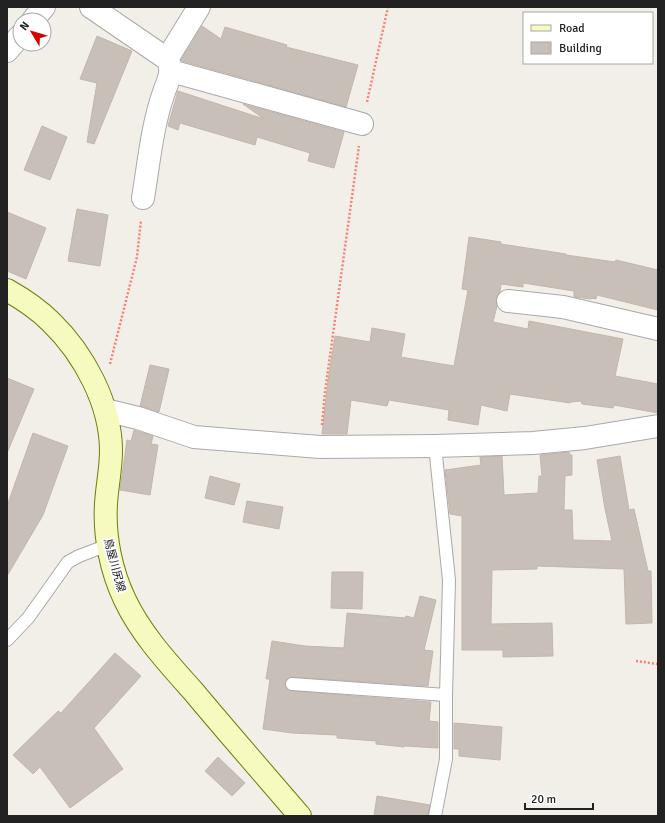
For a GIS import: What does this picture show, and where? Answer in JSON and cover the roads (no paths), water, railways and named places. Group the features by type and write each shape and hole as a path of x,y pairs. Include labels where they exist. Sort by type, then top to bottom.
{"main road":[{"name":"鳥屋川尻線","path":"7,290 37,310 60,332 86,369 102,403 110,433 111,450 106,517 108,545 124,599 142,628 180,676 300,816"}],"street":[{"path":"91,7 169,65 362,124"},
{"path":"144,198 153,131 169,65 199,7"},
{"path":"508,301 563,307 658,329"},
{"path":"102,403 138,418 194,437 320,447 533,443 585,438 658,426"}],"lane":[{"path":"435,446 449,580 446,759 435,816"},
{"path":"7,640 28,618 68,562 108,545"},
{"path":"292,684 446,696"}]}
